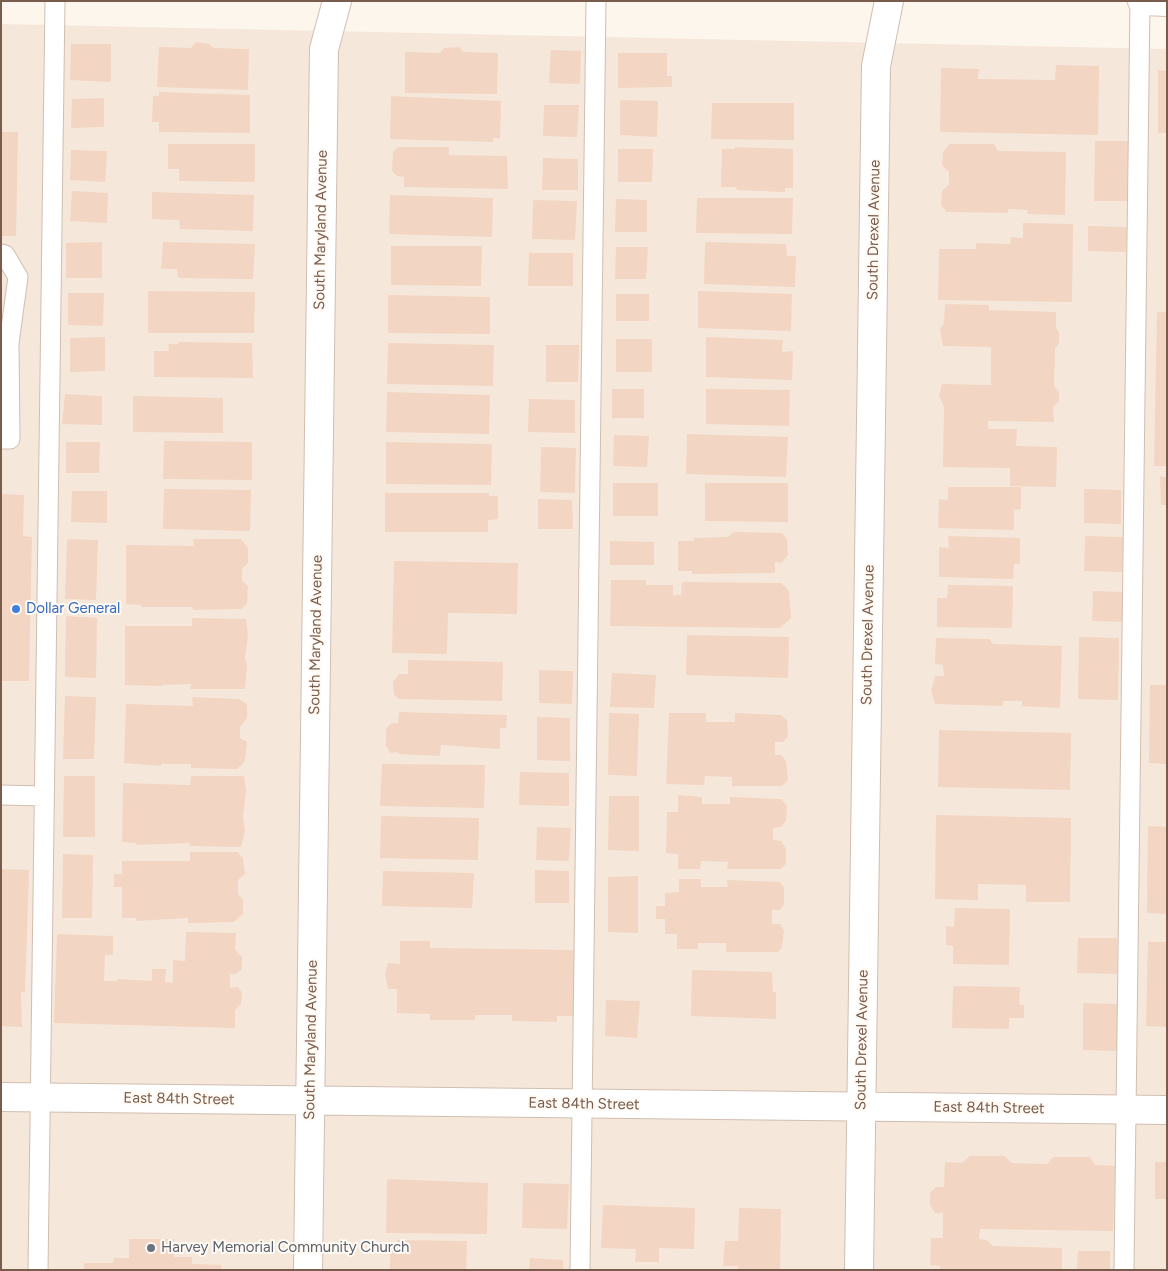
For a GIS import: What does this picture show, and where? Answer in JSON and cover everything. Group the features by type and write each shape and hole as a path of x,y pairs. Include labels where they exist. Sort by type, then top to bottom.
{"street":[{"name":"South Maryland Avenue","path":"308,1270 324,49 337,1"},
{"name":"South Drexel Avenue","path":"859,1270 876,66 889,1"},
{"path":"1141,1 1167,2"},
{"name":"East 84th Street","path":"1,1097 1167,1110"}],"lane":[{"path":"38,1270 55,1"},
{"path":"580,1270 596,1"},
{"path":"1124,1270 1141,1"},
{"path":"1,254 5,255 18,277 5,343 10,439 1,439"},
{"path":"1,795 44,796"}],"shaded area":[{"path":"1,24 1167,49 1167,1270 1,1270"}],"building":[{"path":"196,42 209,44 213,48 249,49 248,90 157,87 159,47 191,48"},
{"path":"71,44 111,44 111,82 70,80"},
{"path":"460,47 463,52 498,53 497,94 405,93 405,52 440,53 444,48"},
{"path":"551,50 581,51 580,84 549,83"},
{"path":"618,53 667,53 667,76 672,76 672,87 618,88"},
{"path":"1056,65 1099,66 1098,135 940,132 941,68 979,69 978,79 1055,80"},
{"path":"1158,70 1167,71 1167,133 1158,133"},
{"path":"159,92 250,95 250,133 159,132 159,122 152,122 153,96 159,96"},
{"path":"391,96 501,101 500,138 493,138 493,142 390,139"},
{"path":"104,98 104,127 71,128 72,99"},
{"path":"620,100 658,101 657,137 620,135"},
{"path":"712,103 794,103 794,140 711,139"},
{"path":"544,105 579,105 577,137 543,136"},
{"path":"1,132 18,132 16,236 1,236"},
{"path":"1095,141 1128,141 1127,201 1094,201"},
{"path":"168,144 255,144 255,182 179,181 179,169 168,169"},
{"path":"950,144 994,144 998,151 1066,152 1065,215 1028,214 1027,210 1008,209 1008,213 947,212 941,205 942,191 949,185 949,172 942,165 943,152"},
{"path":"398,147 449,147 449,155 507,156 508,189 404,187 404,177 397,176 392,171 393,152"},
{"path":"735,147 793,149 793,188 785,188 785,192 737,190 736,187 721,187 722,149 735,149"},
{"path":"618,149 653,149 652,182 618,182"},
{"path":"71,150 107,151 105,182 70,180"},
{"path":"543,158 578,159 578,190 542,190"},
{"path":"72,191 108,193 107,223 70,221"},
{"path":"152,192 254,195 253,231 180,229 179,220 152,219"},
{"path":"390,195 493,198 492,237 389,234"},
{"path":"697,198 793,198 792,234 696,233"},
{"path":"616,199 647,200 647,232 615,232"},
{"path":"533,200 577,201 575,240 532,239"},
{"path":"1023,223 1073,224 1072,302 938,300 939,249 976,249 976,243 1010,244 1011,237 1023,238"},
{"path":"1088,226 1127,227 1126,252 1088,251"},
{"path":"102,242 102,278 66,278 66,243"},
{"path":"163,242 255,244 253,279 178,278 177,269 161,269"},
{"path":"705,242 786,244 787,256 796,256 795,287 704,284"},
{"path":"391,246 482,246 481,286 391,285"},
{"path":"616,247 648,247 646,279 615,279"},
{"path":"529,253 573,253 573,286 528,286"},
{"path":"148,291 255,292 254,333 148,333"},
{"path":"698,291 792,294 791,331 698,328"},
{"path":"68,293 104,293 103,326 68,325"},
{"path":"616,294 649,294 649,321 616,321"},
{"path":"388,295 490,297 490,334 388,333"},
{"path":"945,304 989,305 989,310 1056,312 1056,328 1059,333 1059,343 1055,349 1054,386 1059,392 1059,401 1053,407 1054,422 988,421 988,429 1017,429 1016,446 1057,447 1056,487 1010,486 1010,468 943,467 944,407 939,395 942,384 991,385 991,347 943,346 940,329 944,323"},
{"path":"1157,312 1167,312 1167,466 1154,466"},
{"path":"105,337 105,371 70,372 70,338"},
{"path":"706,337 783,340 782,352 793,351 792,380 706,377"},
{"path":"616,339 652,339 652,372 616,372"},
{"path":"178,342 252,343 253,378 154,377 154,351 169,351 168,344 178,344"},
{"path":"388,343 494,345 493,386 387,384"},
{"path":"546,345 579,345 578,382 546,382"},
{"path":"612,389 644,389 644,418 612,418"},
{"path":"706,389 790,390 789,426 706,424"},
{"path":"387,392 490,395 489,434 386,432"},
{"path":"65,394 102,396 102,425 62,424"},
{"path":"133,396 223,398 223,433 133,432"},
{"path":"529,399 575,400 575,433 528,432"},
{"path":"687,434 788,437 786,477 686,474"},
{"path":"614,435 649,436 647,467 613,466"},
{"path":"164,441 252,442 252,480 163,479"},
{"path":"66,442 100,442 99,473 66,473"},
{"path":"386,442 492,444 491,485 386,484"},
{"path":"541,447 576,448 575,493 540,492"},
{"path":"1160,476 1167,477 1167,505 1161,505"},
{"path":"613,483 658,483 658,516 613,516"},
{"path":"705,483 788,483 788,522 705,521"},
{"path":"948,487 1021,487 1021,509 1014,510 1014,530 938,528 939,499 948,500"},
{"path":"164,489 251,490 250,531 163,529"},
{"path":"1084,489 1121,490 1121,524 1084,523"},
{"path":"72,491 107,491 107,523 71,522"},
{"path":"385,493 489,493 489,496 498,496 498,519 488,520 488,532 385,532"},
{"name":"Dollar General","path":"1,494 24,495 23,536 32,537 29,681 1,681"},
{"path":"538,499 572,500 573,529 538,529"},
{"path":"734,532 782,533 787,539 788,555 781,563 775,562 775,573 692,574 692,571 678,571 678,541 694,541 694,538 728,537"},
{"path":"948,536 1020,538 1020,564 1014,564 1013,579 939,577 939,547 949,548"},
{"path":"1085,536 1123,537 1122,572 1084,571"},
{"path":"67,539 98,540 96,600 65,599"},
{"path":"193,539 241,539 248,548 248,563 242,569 242,581 248,586 247,604 241,609 193,610 192,607 141,607 141,605 126,604 126,545 194,546"},
{"path":"610,541 654,542 654,565 610,565"},
{"path":"394,561 518,563 517,614 448,613 447,654 392,653"},
{"path":"611,580 646,580 646,585 673,585 673,595 681,595 682,582 781,583 789,591 791,618 780,628 610,626"},
{"path":"948,585 1013,586 1012,628 937,627 937,598 947,598"},
{"path":"1093,591 1124,592 1123,622 1092,621"},
{"path":"66,616 97,618 96,678 65,677"},
{"path":"192,618 246,619 248,635 245,658 247,666 245,689 190,689 191,684 162,686 125,685 125,626 192,626"},
{"path":"687,635 789,637 788,678 686,675"},
{"path":"1079,637 1119,638 1118,700 1078,699"},
{"path":"936,638 989,639 993,644 1062,646 1060,708 1022,706 1022,701 1003,701 1003,706 935,704 931,690 935,676 944,676 943,665 935,664"},
{"path":"408,660 503,662 502,701 399,699 394,695 393,682 399,674 408,674"},
{"path":"539,670 573,671 572,704 539,703"},
{"path":"612,673 656,675 654,708 610,707"},
{"path":"1150,685 1167,685 1167,764 1149,763"},
{"path":"65,696 96,697 94,759 63,759"},
{"path":"192,697 239,699 247,704 247,718 240,727 240,738 247,742 245,761 237,769 191,768 191,764 161,764 161,766 124,763 126,704 193,706"},
{"path":"399,712 507,715 506,728 500,728 500,749 441,745 440,756 390,753 386,745 386,729 391,723 398,723"},
{"path":"609,713 639,714 637,776 608,775"},
{"path":"669,713 706,713 706,722 735,722 735,713 781,715 787,720 788,736 783,742 775,742 775,755 781,755 786,761 788,780 782,786 732,786 732,777 705,776 704,785 666,784"},
{"path":"537,717 570,718 570,761 537,760"},
{"path":"939,730 1071,733 1070,790 938,787"},
{"path":"382,764 485,765 484,808 380,806"},
{"path":"520,772 569,773 569,806 519,805"},
{"path":"64,776 95,776 95,837 63,837"},
{"path":"191,776 244,776 246,791 243,817 245,831 241,847 189,846 190,843 136,845 136,843 122,842 123,783 190,785"},
{"path":"678,795 702,797 702,804 730,804 730,797 781,799 787,806 786,820 781,827 773,828 773,840 781,841 786,849 786,864 780,869 727,869 728,862 701,861 700,869 678,869 678,854 666,853 667,812 678,812"},
{"path":"609,796 639,796 639,851 608,850"},
{"path":"936,815 1071,818 1070,902 1026,902 1026,885 978,884 978,900 935,899"},
{"path":"381,816 479,818 478,860 380,858"},
{"path":"1148,826 1167,827 1167,914 1147,913"},
{"path":"537,827 571,828 569,861 536,860"},
{"path":"190,852 237,852 243,858 245,874 238,880 238,894 243,900 243,914 234,922 188,923 188,918 136,921 136,918 122,918 122,887 114,887 114,874 122,874 122,861 190,861"},
{"path":"63,854 93,855 92,918 62,918"},
{"path":"1,869 29,870 25,992 21,992 22,1027 1,1026"},
{"path":"535,870 569,871 569,903 535,903"},
{"path":"383,871 474,873 472,908 382,906"},
{"path":"638,876 638,933 608,932 608,877"},
{"path":"679,879 701,879 701,887 728,887 727,880 780,882 784,888 784,904 780,910 772,910 772,924 780,924 784,930 782,947 778,952 726,952 726,943 698,943 698,949 677,949 677,934 665,934 665,919 656,919 656,906 665,906 665,893 679,892"},
{"path":"955,908 1010,909 1009,965 953,964 953,946 946,945 946,926 954,927"},
{"path":"186,932 236,933 235,950 242,957 242,969 236,974 230,974 230,988 238,987 242,993 241,1004 235,1010 235,1028 54,1023 57,934 113,936 113,955 105,955 104,981 117,981 117,979 152,981 152,969 166,969 165,982 173,983 173,960 185,961"},
{"path":"1078,938 1117,938 1117,974 1077,973"},
{"path":"400,941 430,941 430,948 576,950 575,1016 557,1016 557,1022 512,1021 512,1015 475,1015 475,1020 430,1020 430,1014 397,1013 397,989 388,989 385,974 388,963 400,964"},
{"path":"1148,942 1167,942 1167,1027 1146,1026"},
{"path":"692,970 772,972 773,992 776,992 776,1019 691,1016"},
{"path":"953,986 1020,987 1019,1004 1024,1005 1024,1018 1009,1018 1009,1029 952,1028"},
{"path":"606,1000 640,1001 637,1038 605,1036"},
{"path":"1083,1003 1119,1004 1117,1051 1083,1050"},
{"path":"970,1156 1004,1156 1012,1163 1047,1164 1053,1157 1090,1157 1095,1165 1115,1166 1113,1231 980,1229 979,1239 986,1240 993,1246 1062,1248 1062,1270 940,1270 940,1266 930,1265 931,1238 943,1238 943,1213 935,1213 930,1205 930,1193 936,1187 944,1187 945,1162 962,1163"},
{"path":"1155,1162 1167,1162 1167,1199 1155,1199"},
{"path":"387,1179 488,1183 487,1234 386,1233"},
{"path":"523,1183 569,1184 567,1229 522,1228"},
{"path":"603,1205 695,1208 694,1249 659,1248 659,1262 635,1262 636,1249 601,1248"},
{"path":"739,1208 781,1209 780,1270 738,1270 738,1266 723,1266 725,1241 738,1241"},
{"name":"Harvey Memorial Community Church","path":"129,1239 174,1239 174,1257 192,1257 192,1264 221,1265 221,1270 84,1270 84,1263 113,1263 114,1258 129,1258"},
{"path":"397,1240 467,1241 466,1270 390,1270 390,1246 397,1246"},
{"path":"1078,1251 1110,1251 1110,1270 1077,1270"},
{"path":"530,1258 563,1260 563,1270 529,1270"}],"place":[{"name":"Dollar General","path":"16,609"},
{"name":"Harvey Memorial Community Church","path":"151,1248"}]}
